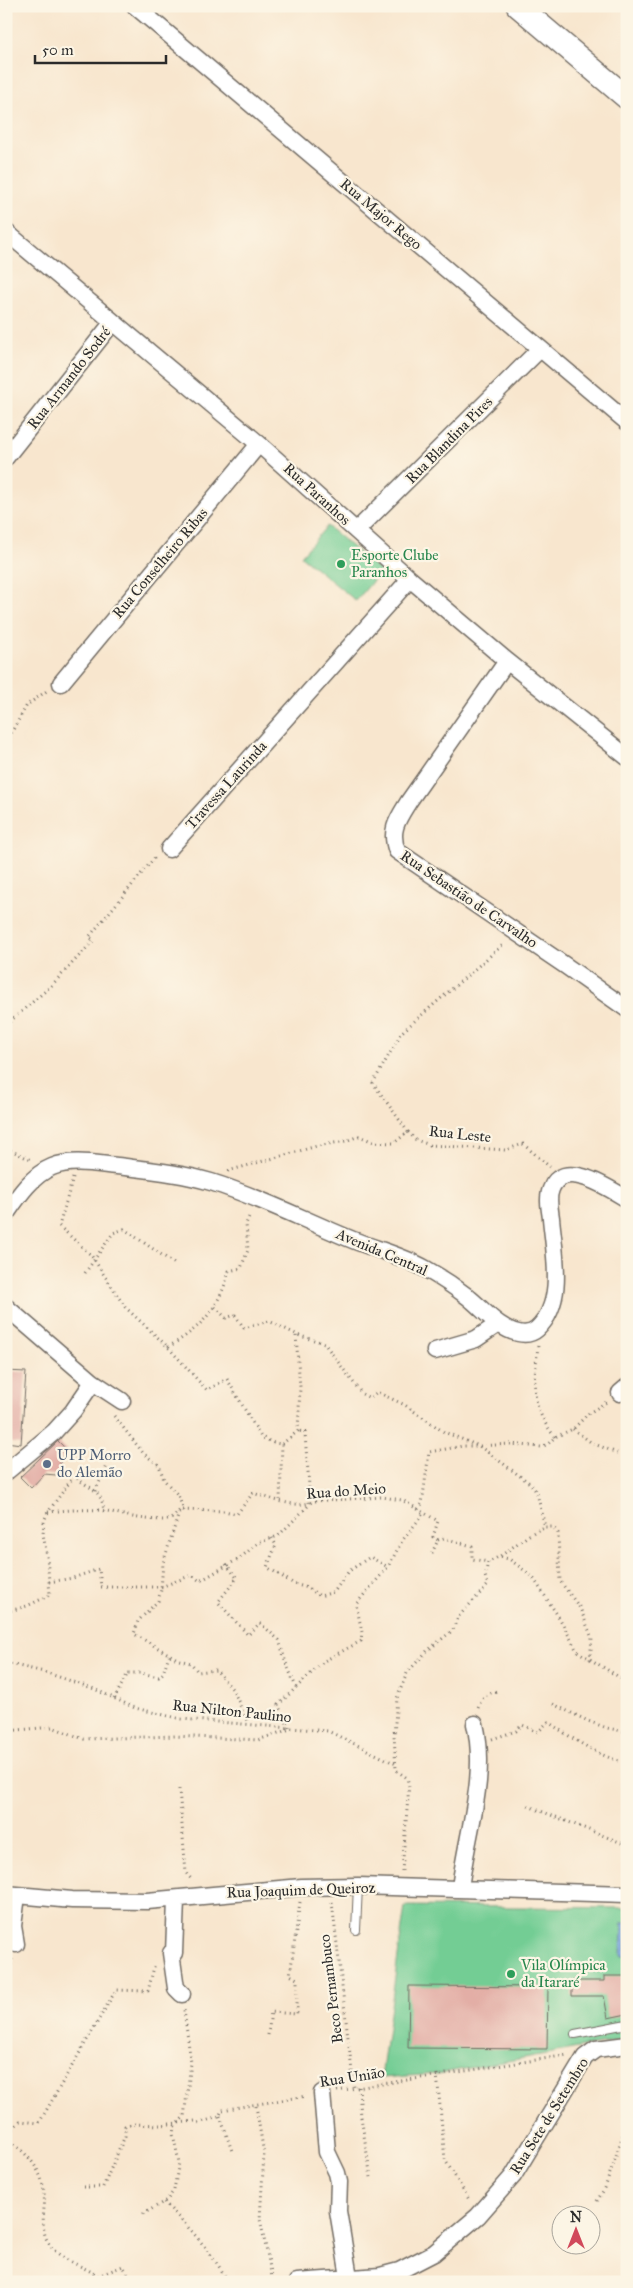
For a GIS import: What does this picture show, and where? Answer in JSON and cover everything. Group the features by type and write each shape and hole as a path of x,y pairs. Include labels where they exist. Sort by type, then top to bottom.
{"street":[{"name":"Rua Major Rego","path":"135,6 627,422"},
{"path":"518,6 627,98"},
{"name":"Rua Paranhos","path":"6,232 259,444 410,579 507,662 627,757"},
{"name":"Rua Armando Sodré","path":"6,457 113,322"},
{"name":"Rua Blandina Pires","path":"357,530 540,349"},
{"name":"Rua Conselheiro Ribas","path":"61,683 259,444"},
{"name":"Travessa Laurinda","path":"169,849 410,579"},
{"name":"Rua Sebastião de Carvalho","path":"507,662 409,801 395,824 392,840 397,851 516,931 627,1010"},
{"name":"Avenida Central","path":"50,1167 78,1163 136,1168 211,1182 365,1245 400,1256 428,1270 468,1297 498,1324 522,1334 529,1334 538,1328"},
{"path":"6,1214 38,1176 50,1167"},
{"path":"538,1328 548,1316 555,1287 556,1265 549,1198 550,1190 562,1178 579,1176 590,1179 627,1199"},
{"path":"6,1307 98,1385 122,1401"},
{"path":"435,1351 476,1339 498,1324"},
{"path":"6,1472 54,1432 98,1385"},
{"path":"460,1889 464,1855 476,1798 480,1744 475,1724"},
{"name":"Rua Joaquim de Queiroz","path":"12,1895 114,1901 176,1900 224,1893 302,1886 627,1894"},
{"path":"12,1895 13,1926 16,1944"},
{"path":"176,1900 174,1953 171,1953 176,1988 182,1994"},
{"name":"Rua Sete de Setembro","path":"297,2282 380,2276 399,2272 434,2253 481,2212 513,2176 542,2130 579,2063 596,2049 627,2045"},
{"path":"322,2093 327,2152 338,2173 338,2212 349,2277"}],"lane":[{"path":"356,1930 358,1886"},
{"path":"575,2034 627,2024"}],"path":[{"path":"6,742 27,705 61,683"},
{"path":"6,1024 51,986 94,940 89,937 164,847 169,849"},
{"path":"408,1132 373,1083 402,1032 502,946 516,931"},
{"name":"Rua Leste","path":"211,1182 232,1168 286,1156 317,1146 346,1141 359,1136 374,1142 394,1143 408,1132 416,1140 430,1145 505,1150 523,1144 562,1178"},
{"path":"6,1148 50,1167"},
{"path":"49,1582 73,1578 99,1570 101,1587 161,1587 192,1575 200,1581 215,1574 226,1564 240,1558 258,1543 278,1536 309,1504 310,1478 306,1458 305,1432 298,1431 282,1444 274,1443 261,1437 255,1424 227,1380 207,1390 168,1348 125,1307 94,1260 59,1226 78,1163"},
{"path":"168,1348 188,1336 205,1320 215,1307 229,1271 241,1268 248,1250 246,1224 256,1199"},
{"path":"85,1273 113,1233 124,1229 175,1264"},
{"path":"215,1307 226,1318 235,1315 244,1328 269,1321 296,1335 324,1343 362,1394 370,1398 377,1392 383,1393 405,1404 444,1432 479,1446 531,1484 537,1493 545,1527"},
{"path":"538,1328 539,1335 534,1381 536,1403 542,1421 555,1437"},
{"path":"296,1335 300,1387 298,1431"},
{"path":"98,1385 114,1416 144,1454 160,1465 164,1480 178,1495 184,1511"},
{"path":"418,1509 422,1504 429,1452 463,1446 510,1444 540,1447 548,1444 555,1437 574,1429 589,1413 623,1390"},
{"path":"574,1429 592,1443 617,1453"},
{"path":"280,1500 282,1444"},
{"path":"95,1491 106,1466"},
{"path":"6,1612 27,1606 50,1595 47,1556 42,1534 44,1521 48,1512 74,1476 103,1499 104,1512"},
{"name":"Rua do Meio","path":"180,1510 225,1511 237,1514 254,1493 298,1505 309,1504 314,1501 382,1497 402,1500 438,1520 433,1537 438,1540 431,1555"},
{"path":"48,1512 73,1510 104,1512 143,1520 170,1520 180,1510"},
{"path":"180,1510 163,1563 158,1601 138,1621 134,1634 169,1655 190,1663 198,1672 216,1670 233,1690 248,1723"},
{"path":"7,1730 52,1727 84,1739 175,1736 258,1740 290,1729 278,1705 324,1661 361,1641 361,1623 356,1604 388,1567 402,1541 424,1513"},
{"path":"438,1540 444,1538 472,1546 472,1559 488,1562 501,1557 531,1532 545,1527 553,1527 558,1533 560,1581 580,1608 592,1638 590,1660"},
{"path":"272,1538 276,1545 267,1567 294,1584 308,1588 320,1596 334,1592 349,1571 370,1557 388,1567"},
{"path":"501,1557 509,1559 532,1576 560,1619 577,1651 627,1682"},
{"path":"399,1887 405,1855 409,1785 407,1778 396,1770 394,1735 397,1698 407,1673 433,1644 453,1630 457,1618 488,1585 485,1576 488,1562"},
{"path":"226,1564 237,1578 218,1602 248,1635 260,1622 279,1640 296,1687"},
{"path":"114,1699 128,1673 141,1673 159,1677 163,1673 169,1655"},
{"name":"Rua Nilton Paulino","path":"6,1663 44,1672 92,1688 135,1708 181,1719 328,1731 396,1764"},
{"path":"475,1724 481,1700 487,1694 497,1691"},
{"path":"553,1704 588,1721 627,1732"},
{"path":"480,1744 516,1731 522,1725 538,1732 548,1722 574,1739 617,1761 627,1763"},
{"path":"179,1789 186,1873 191,1878 194,1898"},
{"path":"528,1806 627,1845"},
{"path":"268,2035 271,2012 297,2014 297,1980 290,1975 302,1886"},
{"name":"Beco Pernambuco","path":"330,1886 354,2088"},
{"path":"133,2282 123,2266 98,2276 91,2271 72,2264 48,2242 44,2231 42,2181 38,2170 30,2158 6,2137 20,2121 39,2123 116,1990 148,1991 156,1953"},
{"path":"143,2214 164,2202 174,2190 179,2162 173,2134 174,2127 184,2117 191,2062 182,1994"},
{"name":"Rua União","path":"83,2187 103,2187 125,2136 125,2126 131,2124 177,2124 195,2121 198,2123 219,2117 222,2110 226,2109 256,2106 267,2102 437,2074 589,2053"},
{"path":"437,2074 445,2160 461,2188 481,2212"},
{"path":"359,2087 361,2117 372,2178"},
{"path":"256,2106 264,2154 260,2219 273,2282"},
{"path":"220,2115 232,2150"},
{"path":"597,2201 604,2188 627,2123"},
{"path":"164,2202 198,2238 220,2266 228,2282"}],"green space":[{"name":"Esporte Clube Paranhos","path":"327,526 381,571 356,601 301,556"},
{"name":"Vila Olímpica da Itararé","path":"405,1906 627,1908 627,2039 437,2074 381,2078"}],"water":[{"path":"622,1923 627,1923 627,1956 621,1956"}],"building":[{"path":"6,1371 26,1372 21,1444 6,1442"},
{"name":"UPP Morro do Alemão","path":"58,1441 68,1451 60,1459 61,1471 56,1475 44,1474 31,1488 20,1477"},
{"path":"604,1976 627,1976 627,2014 608,2018 604,1996 572,1996 572,1981 604,1981"},
{"path":"409,1986 548,1987 547,2049 408,2048"}],"place":[{"name":"Esporte Clube Paranhos","path":"341,564"},
{"name":"UPP Morro do Alemão","path":"47,1464"},
{"name":"Vila Olímpica da Itararé","path":"511,1974"}]}
